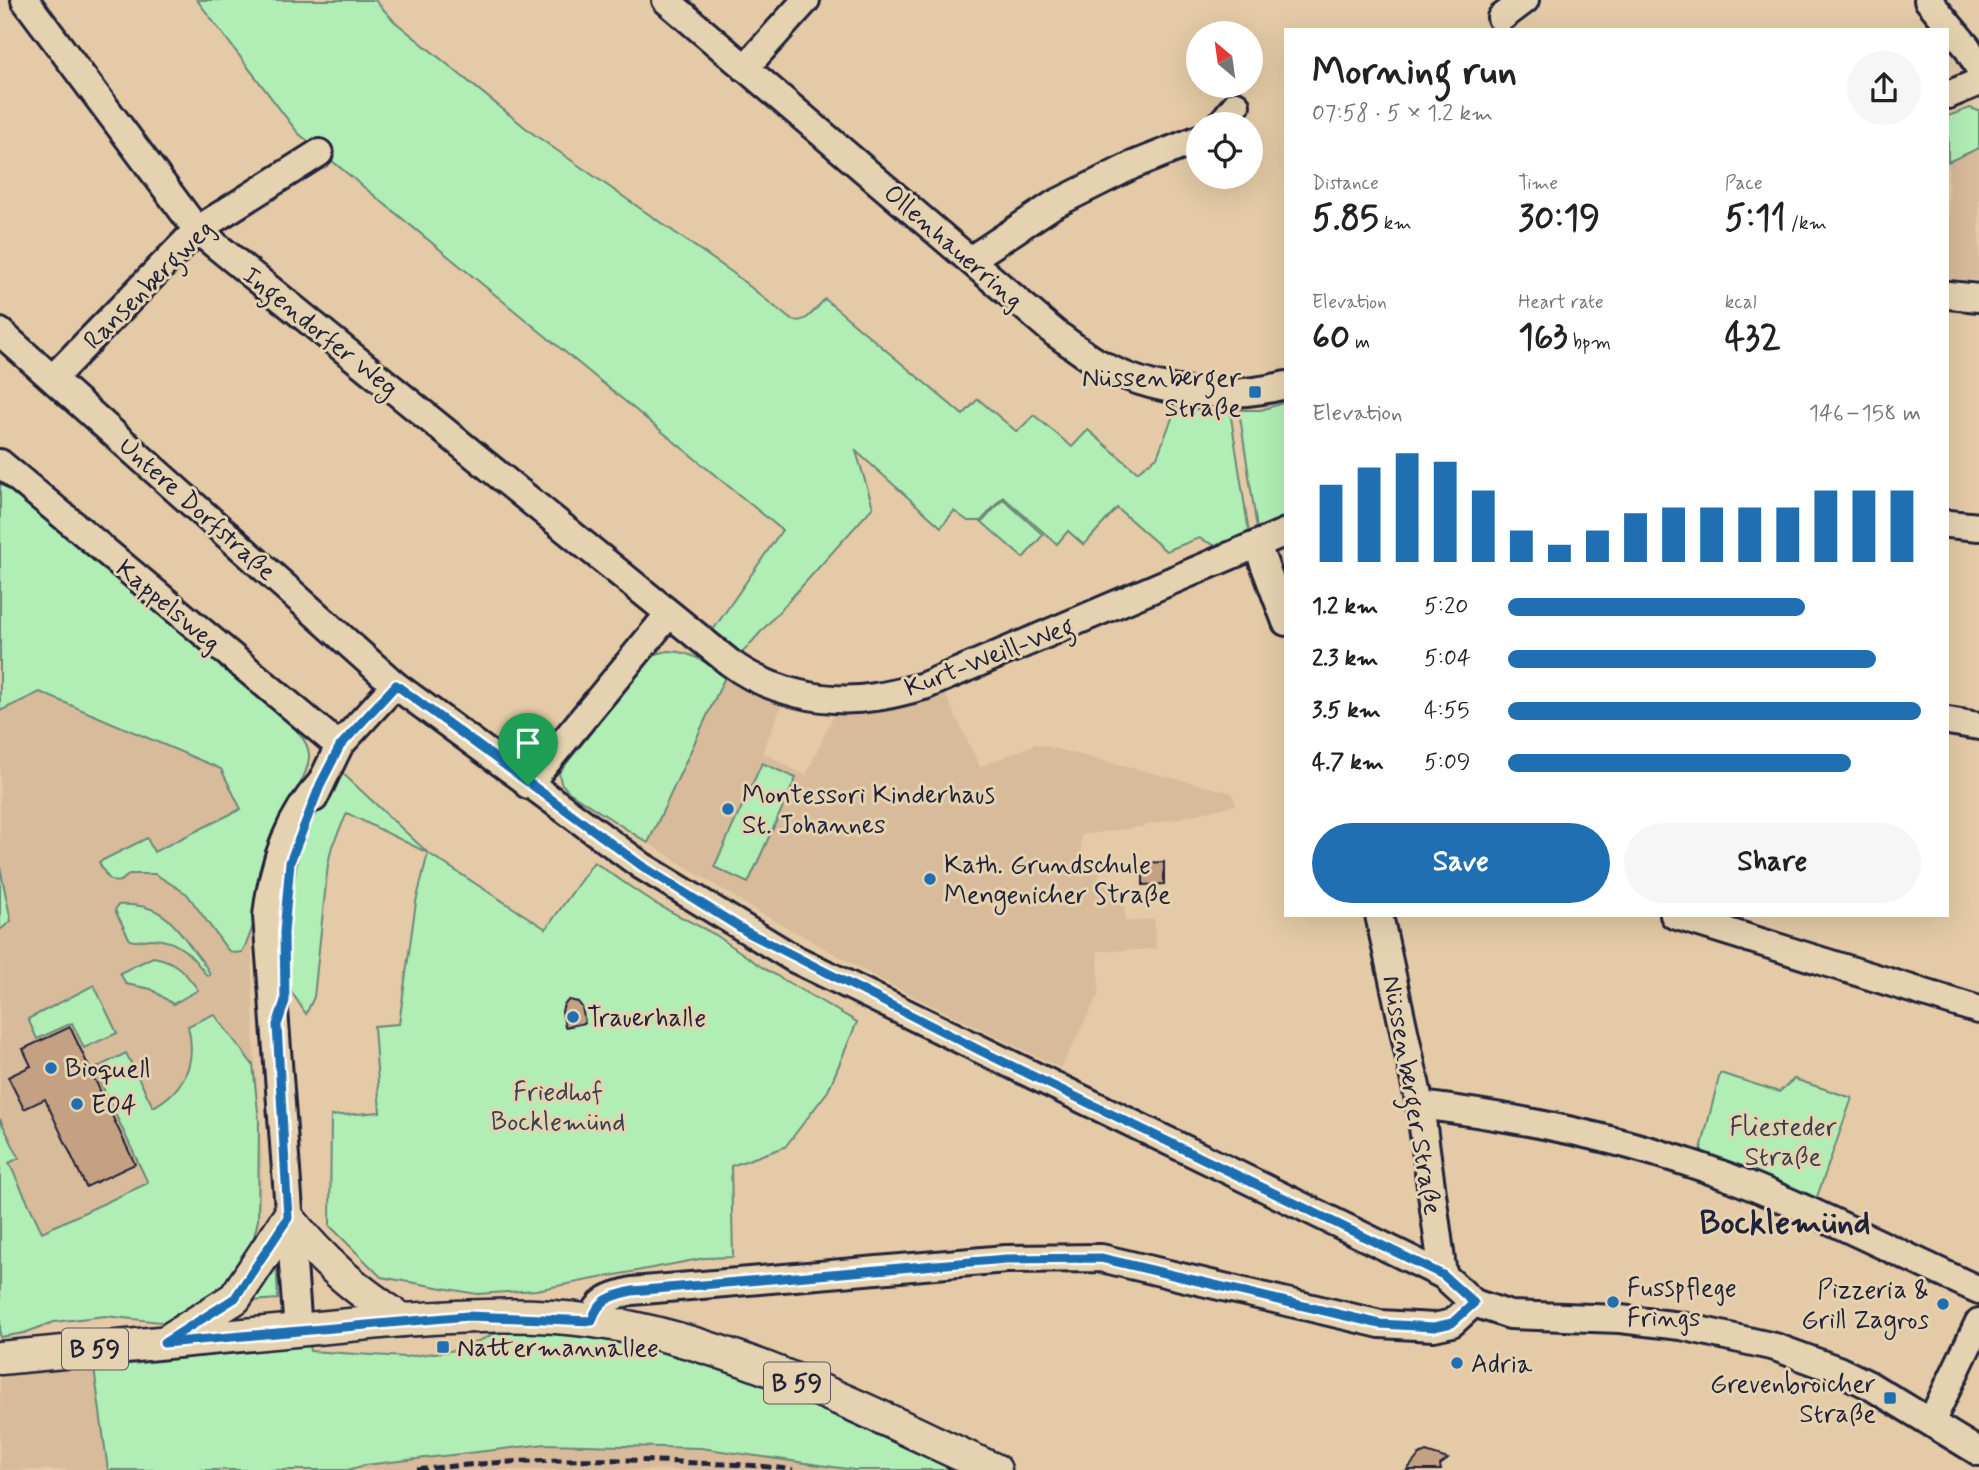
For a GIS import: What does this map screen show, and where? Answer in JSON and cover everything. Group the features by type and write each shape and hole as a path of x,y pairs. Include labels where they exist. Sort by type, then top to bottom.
{"main road":[{"path":"164,1343 235,1298 288,1218 313,1249 345,1280 402,1320"},
{"name":"B 59","path":"0,1358 402,1320 480,1316 592,1321 662,1334 715,1350 774,1373 995,1470"}],"street":[{"name":"Ingendorfer Weg","path":"24,0 197,230 669,614"},
{"name":"Ollenhauerring","path":"666,0 1055,333 1096,361 1131,377 1188,391 1255,392 1284,385"},
{"path":"745,68 806,0"},
{"path":"1501,18 1525,0"},
{"path":"1928,0 1967,47 1979,68"},
{"path":"1949,95 1979,82"},
{"path":"970,260 1053,205 1133,165 1186,144"},
{"name":"Ransenbergweg","path":"53,377 197,230 319,153"},
{"path":"1949,295 1979,298"},
{"name":"Untere Dorfstraße","path":"0,332 396,685 528,785 642,866 793,958 1443,1275 1474,1303"},
{"name":"Kappelsweg","path":"0,463 340,746"},
{"path":"1949,524 1979,527"},
{"name":"Kurt-Weill-Weg","path":"669,614 740,670 774,687 818,697 874,698 924,686 1284,533"},
{"path":"1257,545 1284,617"},
{"path":"528,785 669,614"},
{"path":"298,1331 288,1218 277,1025 285,1001 284,933 290,862 321,783 340,746 396,685"},
{"path":"1949,721 1979,726"},
{"name":"Nüssenberger Straße","path":"1379,917 1420,1105 1443,1275"},
{"path":"1687,917 1737,925 1979,1010"},
{"path":"1420,1105 1522,1119 1594,1137 1725,1176 1979,1290"},
{"path":"592,1321 596,1308 606,1298 632,1291 1006,1259 1101,1258 1380,1324 1434,1327 1452,1323 1474,1303 1510,1315 1620,1319 1730,1335 1776,1347 1838,1370 1869,1385 1979,1452"},
{"path":"1931,1422 1977,1331"}],"shaded area":[{"path":"1979,148 1979,280 1949,279 1949,162"},
{"path":"0,481 273,709 300,736 310,756 277,829 251,936 254,1051 262,1158 260,1220 254,1246 0,1296"},
{"name":"Kath. Grundschule Mengenicher Straße","path":"725,677 782,704 762,752 806,776 834,714 897,708 945,694 980,767 1036,744 1232,793 1236,805 1139,827 1081,835 1082,874 1099,873 1099,884 1125,885 1125,922 1154,919 1156,949 1098,951 1099,993 1061,1068 885,982 749,906 648,843"},
{"path":"94,1368 108,1470 0,1470 0,1376"},
{"path":"546,1444 701,1448 853,1470 348,1470 365,1465"}],"green space":[{"path":"197,0 375,0 394,21 532,133 733,273 790,319 805,319 825,299 963,415 978,399 1017,432 1034,415 1072,447 1088,430 1137,472 1157,457 1176,408 1230,411 1249,533 1218,547 1199,538 1166,551 1117,508 1084,545 1068,531 1057,544 1003,497 981,521 968,521 954,511 941,527 856,451 873,507 741,654 713,630 782,530 298,133"},
{"path":"1970,108 1979,111 1979,148 1949,162 1949,116"},
{"path":"1284,403 1284,517 1257,529 1239,410 1261,410"},
{"path":"0,481 273,709 296,729 305,741 309,755 306,772 278,828 254,924 242,952 233,953 227,949 187,894 155,874 129,874 115,882 108,877 99,862 147,838 154,852 241,809 221,769 40,692 0,711"},
{"path":"1003,499 1043,535 1023,558 982,522"},
{"path":"668,651 699,659 725,677 648,843 569,792 561,783 559,773 647,662 656,654"},
{"path":"762,763 796,778 748,883 714,867"},
{"path":"338,769 428,853 347,813 332,846 328,864 314,997 306,1014 289,988 290,905 298,856 316,806"},
{"name":"Friedhof Bocklemünd","path":"428,853 546,929 594,862 654,903 716,935 763,968 857,1022 828,1091 785,1147 731,1166 733,1257 705,1258 536,1290 477,1294 381,1277 330,1226 331,1116 380,1112 374,1026 399,1024 416,902"},
{"path":"0,867 11,921 0,930"},
{"path":"118,905 143,907 169,920 205,964 210,975 207,976 177,945 152,939 130,940 115,910"},
{"path":"153,957 168,961 179,968 198,990 173,1004 151,989 126,984 120,973"},
{"path":"94,985 117,1033 84,1048 72,1023 37,1039 28,1019"},
{"path":"214,1014 253,1065 259,1121 258,1220 252,1245 230,1287 170,1323 105,1316 54,1322 24,1333 0,1337 0,1119 19,1158 9,1163 42,1232 148,1183 94,1069 126,1053 153,1107 173,1092 186,1074 191,1051 188,1026"},
{"name":"Fliesteder Straße","path":"1720,1073 1779,1092 1794,1079 1852,1098 1813,1208 1698,1162"},
{"path":"276,1258 278,1299 251,1301"},
{"path":"507,1329 598,1338 701,1360 967,1470 854,1470 701,1448 546,1444 365,1465 348,1470 108,1470 94,1368 309,1345 310,1351 405,1357 457,1350"}],"building":[{"path":"1164,862 1164,884 1143,885 1143,863"},
{"name":"Trauerhalle","path":"569,1000 578,1002 582,1007 585,1023 565,1027 562,1011"},
{"name":"E04","path":"70,1027 135,1164 86,1187 45,1099 24,1109 8,1077 31,1066 23,1049"},
{"path":"1426,1452 1448,1459 1440,1465 1441,1470 1407,1470 1419,1455"}],"railway":[{"path":"417,1470 487,1463 591,1460 732,1464 793,1470"}],"place":[{"name":"Nüssenberger Straße","path":"1255,392"},
{"name":"Montessori Kinderhaus St. Johannes","path":"728,809"},
{"name":"Kath. Grundschule Mengenicher Straße","path":"930,879"},
{"name":"Trauerhalle","path":"573,1017"},
{"name":"Bioquell","path":"51,1068"},
{"name":"E04","path":"77,1104"},
{"name":"Fusspflege Frings","path":"1613,1302"},
{"name":"Pizzeria & Grill Zagros","path":"1943,1304"},
{"name":"Nattermannallee","path":"443,1347"},
{"name":"Adria","path":"1457,1363"},
{"name":"Grevenbroicher Straße","path":"1890,1398"}],"district":[{"name":"Bocklemünd","path":"1785,1221"}],"route":[{"path":"396,685 528,785 642,866 793,958 1443,1275 1474,1303 1452,1323 1434,1327 1380,1324 1101,1258 1006,1259 632,1291 606,1298 596,1308 592,1321 468,1316 164,1343 235,1298 288,1218 277,1025 285,1001 284,933 290,862 321,783 340,746 396,685"}]}
